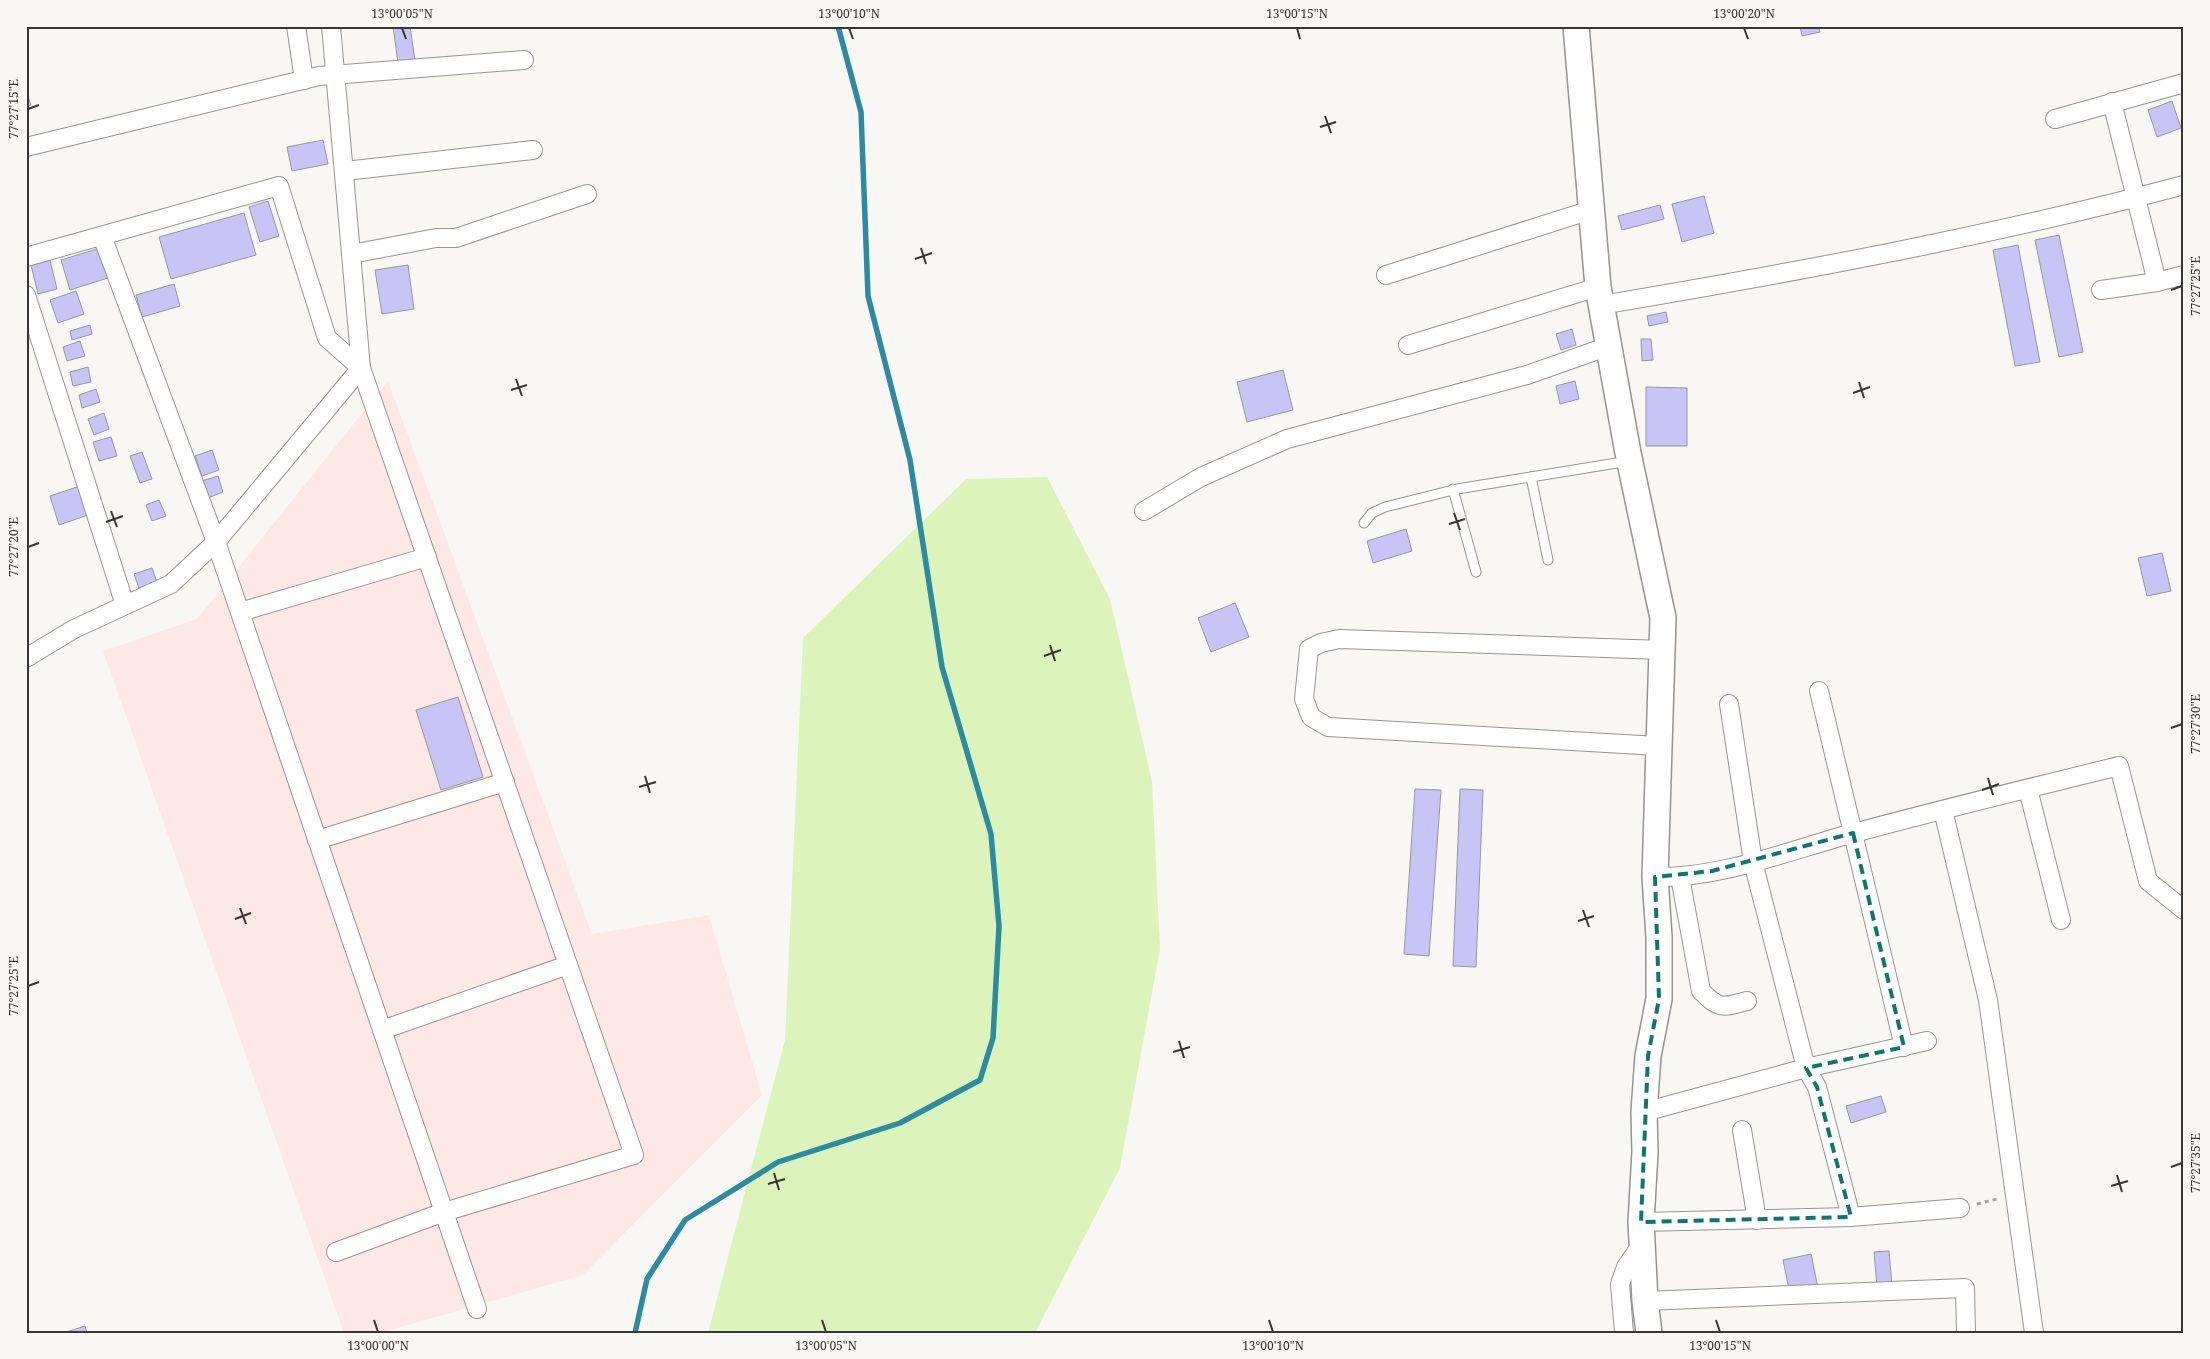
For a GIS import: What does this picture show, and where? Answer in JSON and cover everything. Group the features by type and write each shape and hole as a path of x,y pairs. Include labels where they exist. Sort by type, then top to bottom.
{"street":[{"path":"296,26 304,80"},
{"path":"331,26 361,368 634,1155 444,1212 336,1252"},
{"path":"1576,26 1600,296 1629,461 1662,618 1663,650 1658,746 1668,877 1701,991 1715,1004 1729,1006 1747,1001"},
{"path":"26,147 304,80 336,75 524,60"},
{"path":"2055,118 2184,83"},
{"path":"2112,102 2157,282"},
{"path":"345,172 533,150"},
{"path":"26,257 279,186 327,338 361,368"},
{"path":"1408,345 1600,296 1765,278 2096,209 2184,186"},
{"path":"351,254 436,238 456,238 587,194"},
{"path":"1386,275 1591,210"},
{"path":"102,236 216,542 477,1309"},
{"path":"2101,290 2157,282 2184,275"},
{"path":"26,295 125,604"},
{"path":"1144,511 1201,477 1287,440 1527,375 1609,346"},
{"path":"26,658 74,629 171,584 216,542 361,368"},
{"path":"240,612 427,557"},
{"path":"1658,746 1328,727 1311,717 1304,699 1308,649 1321,643 1339,639 1663,650"},
{"path":"1819,692 1904,1047"},
{"path":"1729,704 1753,862 1806,1068 1817,1087 1851,1217"},
{"path":"1668,877 1753,862 1853,833 2119,766 2148,881 2184,910"},
{"path":"317,840 505,782"},
{"path":"2028,789 2061,920"},
{"path":"1943,810 1988,1000 2034,1333"},
{"path":"1649,1333 1645,1301 1642,1233 1645,1152 1644,1112 1648,1056 1659,999 1659,937 1668,877"},
{"path":"382,1030 568,965"},
{"path":"1644,1112 1806,1068 1927,1041"},
{"path":"1742,1130 1757,1220"},
{"path":"1642,1233 1757,1220 1851,1217 1960,1208"},
{"path":"1624,1333 1620,1284 1642,1233"},
{"path":"1645,1301 1965,1288 1966,1333"}],"lane":[{"path":"1364,523 1372,513 1386,507 1453,489 1629,461"},
{"path":"1530,477 1548,560"},
{"path":"1453,489 1476,572"}],"path":[{"path":"1960,1208 2015,1194"}],"highlighted area":[{"path":"1853,833 1904,1047 1806,1068 1817,1087 1851,1217 1641,1222 1648,1056 1659,999 1655,877 1712,871"}],"shaded area":[{"path":"388,381 592,934 709,915 762,1095 583,1275 380,1333 344,1333 103,651 197,619"}],"green space":[{"path":"1047,477 1110,599 1152,781 1160,949 1120,1168 1035,1333 708,1333 785,1040 803,638 966,479"}],"building":[{"path":"393,26 410,26 415,61 398,63"},
{"path":"1800,26 1818,26 1820,32 1802,36"},
{"path":"26,90 31,105 26,106"},
{"path":"2172,101 2181,128 2157,137 2148,110"},
{"path":"323,140 328,164 292,171 287,147"},
{"path":"1704,196 1714,233 1682,242 1672,204"},
{"path":"268,201 279,236 260,242 249,207"},
{"path":"1660,205 1664,219 1622,230 1618,216"},
{"path":"244,213 256,255 171,279 159,237"},
{"path":"2059,235 2083,352 2059,357 2035,240"},
{"path":"2018,245 2040,362 2015,366 1993,250"},
{"path":"100,248 108,278 70,290 61,260"},
{"path":"50,260 57,289 38,294 31,265"},
{"path":"408,265 414,309 382,314 375,270"},
{"path":"174,284 180,306 142,317 136,295"},
{"path":"76,291 84,314 58,323 50,300"},
{"path":"1666,312 1668,322 1649,326 1647,316"},
{"path":"90,325 92,334 72,340 70,331"},
{"path":"1572,329 1576,345 1561,350 1556,334"},
{"path":"1641,339 1651,339 1653,360 1642,361"},
{"path":"80,341 85,356 67,361 63,347"},
{"path":"88,367 91,382 73,386 70,372"},
{"path":"1283,370 1293,410 1247,422 1237,382"},
{"path":"1575,381 1579,399 1560,404 1556,386"},
{"path":"1646,387 1687,388 1687,446 1646,446"},
{"path":"96,389 100,402 82,408 79,395"},
{"path":"104,413 109,429 94,435 88,419"},
{"path":"111,437 117,456 99,461 93,442"},
{"path":"212,450 219,470 202,476 195,456"},
{"path":"142,452 152,479 140,483 130,456"},
{"path":"218,476 223,492 208,498 202,481"},
{"path":"83,485 91,514 59,525 50,496"},
{"path":"159,500 166,516 152,521 146,505"},
{"path":"1406,529 1412,551 1373,563 1367,541"},
{"path":"2162,553 2171,591 2147,596 2138,558"},
{"path":"152,568 157,582 139,588 134,574"},
{"path":"1235,603 1249,637 1211,652 1198,618"},
{"path":"458,697 483,777 441,790 416,710"},
{"path":"1415,789 1441,790 1429,956 1404,954"},
{"path":"1460,789 1483,790 1476,967 1453,966"},
{"path":"1881,1096 1886,1112 1851,1123 1846,1106"},
{"path":"1889,1251 1892,1285 1877,1287 1874,1252"},
{"path":"1811,1254 1818,1288 1790,1294 1783,1260"},
{"path":"85,1326 87,1333 63,1333"}],"waterway":[{"path":"635,1333 647,1279 685,1220 778,1162 900,1123 980,1080 993,1038 999,926 991,834 942,667 910,460 868,296 861,112 838,26"}]}
